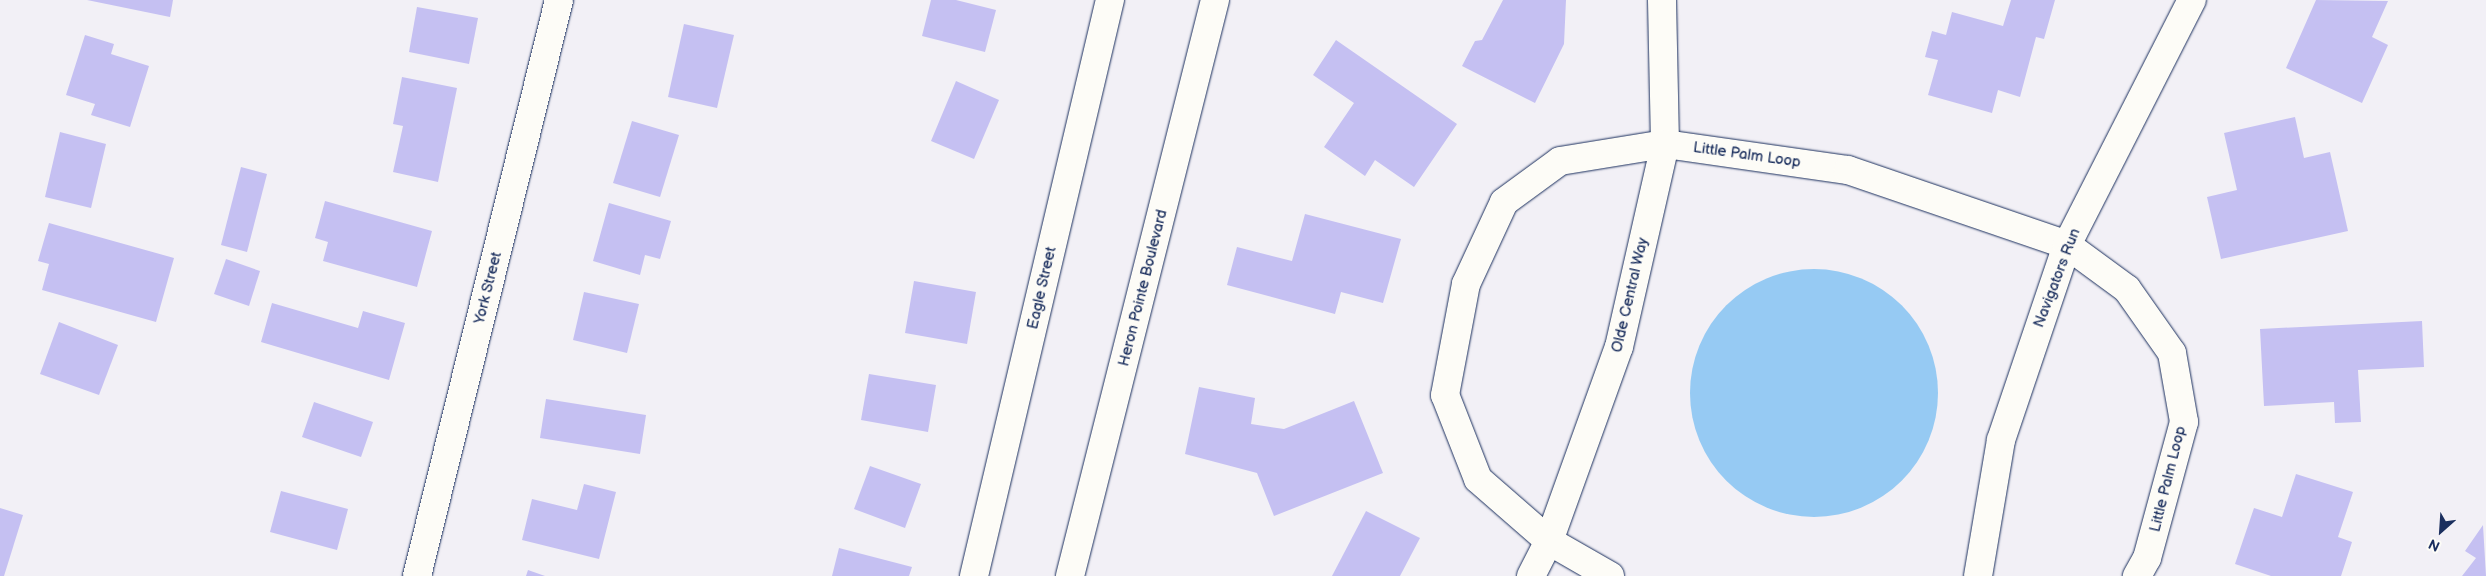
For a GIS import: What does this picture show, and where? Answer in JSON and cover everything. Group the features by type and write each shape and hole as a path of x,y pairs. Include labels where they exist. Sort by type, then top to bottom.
{"street":[{"name":"York Street","path":"417,576 559,0"},
{"name":"Eagle Street","path":"974,576 1110,0"},
{"name":"Heron Pointe Boulevard","path":"1070,576 1215,0"},
{"name":"Olde Central Way","path":"1530,576 1548,541 1619,347 1665,144 1662,0"},
{"name":"Navigators Run","path":"1978,576 2001,440 2067,245 2192,0"},
{"name":"Little Palm Loop","path":"1610,576 1548,541 1478,479 1445,395 1466,284 1504,202 1560,161 1665,144 1848,170 2067,245 2127,289 2172,353 2184,422 2147,558 2137,576"}],"water":[{"path":"1802,269 1826,269 1862,278 1883,290 1902,305 1917,324 1929,345 1936,369 1938,393 1936,417 1929,441 1917,462 1902,481 1883,496 1862,508 1826,517 1802,517 1766,508 1735,489 1718,472 1699,441 1695,429 1690,405 1690,381 1699,345 1718,314 1735,297 1766,278 1778,274"}],"building":[{"path":"87,0 173,0 170,17"},
{"path":"931,0 956,0 996,10 985,52 922,36"},
{"path":"1503,0 1566,0 1564,44 1535,103 1462,66 1475,41 1482,40"},
{"path":"2011,0 2055,0 2044,39 2036,37 2020,97 1998,90 1992,113 1928,95 1938,60 1925,57 1932,31 1946,35 1952,12 2003,26"},
{"path":"2316,0 2388,1 2372,37 2388,45 2362,103 2286,68"},
{"path":"417,7 478,18 469,64 409,52"},
{"path":"684,24 734,35 717,108 668,97"},
{"path":"85,35 114,44 111,54 149,66 130,127 91,115 95,104 66,95"},
{"path":"1336,40 1457,124 1414,187 1375,160 1365,176 1324,147 1354,103 1313,75"},
{"path":"402,77 457,88 438,182 393,172 403,126 393,124"},
{"path":"956,81 999,100 974,159 931,141"},
{"path":"2295,117 2304,158 2330,152 2348,231 2221,259 2207,197 2237,190 2224,133"},
{"path":"632,121 679,135 660,197 613,183"},
{"path":"60,132 106,144 91,208 45,197"},
{"path":"241,167 267,174 247,252 221,245"},
{"path":"325,201 432,231 417,287 323,261 328,242 315,238"},
{"path":"609,203 671,221 660,259 645,255 640,275 593,261"},
{"path":"1305,214 1401,239 1383,303 1341,292 1335,314 1227,285 1237,247 1292,261"},
{"path":"49,223 174,258 156,322 42,290 49,264 38,261"},
{"path":"226,259 260,271 249,306 214,294"},
{"path":"914,281 976,292 967,344 905,333"},
{"path":"584,292 639,304 627,353 573,340"},
{"path":"272,303 358,328 363,311 405,323 389,380 261,342"},
{"path":"2422,321 2424,367 2358,370 2361,422 2335,423 2334,402 2264,406 2260,329"},
{"path":"59,322 118,345 99,395 40,374"},
{"path":"869,374 936,385 928,432 861,420"},
{"path":"1199,387 1255,398 1251,424 1284,429 1354,401 1383,473 1274,516 1257,473 1185,454"},
{"path":"546,399 646,415 640,454 540,438"},
{"path":"314,402 373,422 361,457 302,437"},
{"path":"870,466 921,484 905,528 854,509"},
{"path":"2296,474 2353,492 2338,537 2352,542 2341,576 2271,576 2235,564 2254,508 2282,517"},
{"path":"584,484 616,492 599,559 522,540 532,499 577,510"},
{"path":"281,491 348,509 337,550 270,532"},
{"path":"0,508 23,515 4,576 0,576"},
{"path":"1366,511 1420,538 1400,576 1332,576"},
{"path":"2483,525 2486,576 2462,576 2476,558 2465,551"},
{"path":"839,548 912,567 909,576 832,576"},
{"path":"528,570 545,576 526,576"}]}
